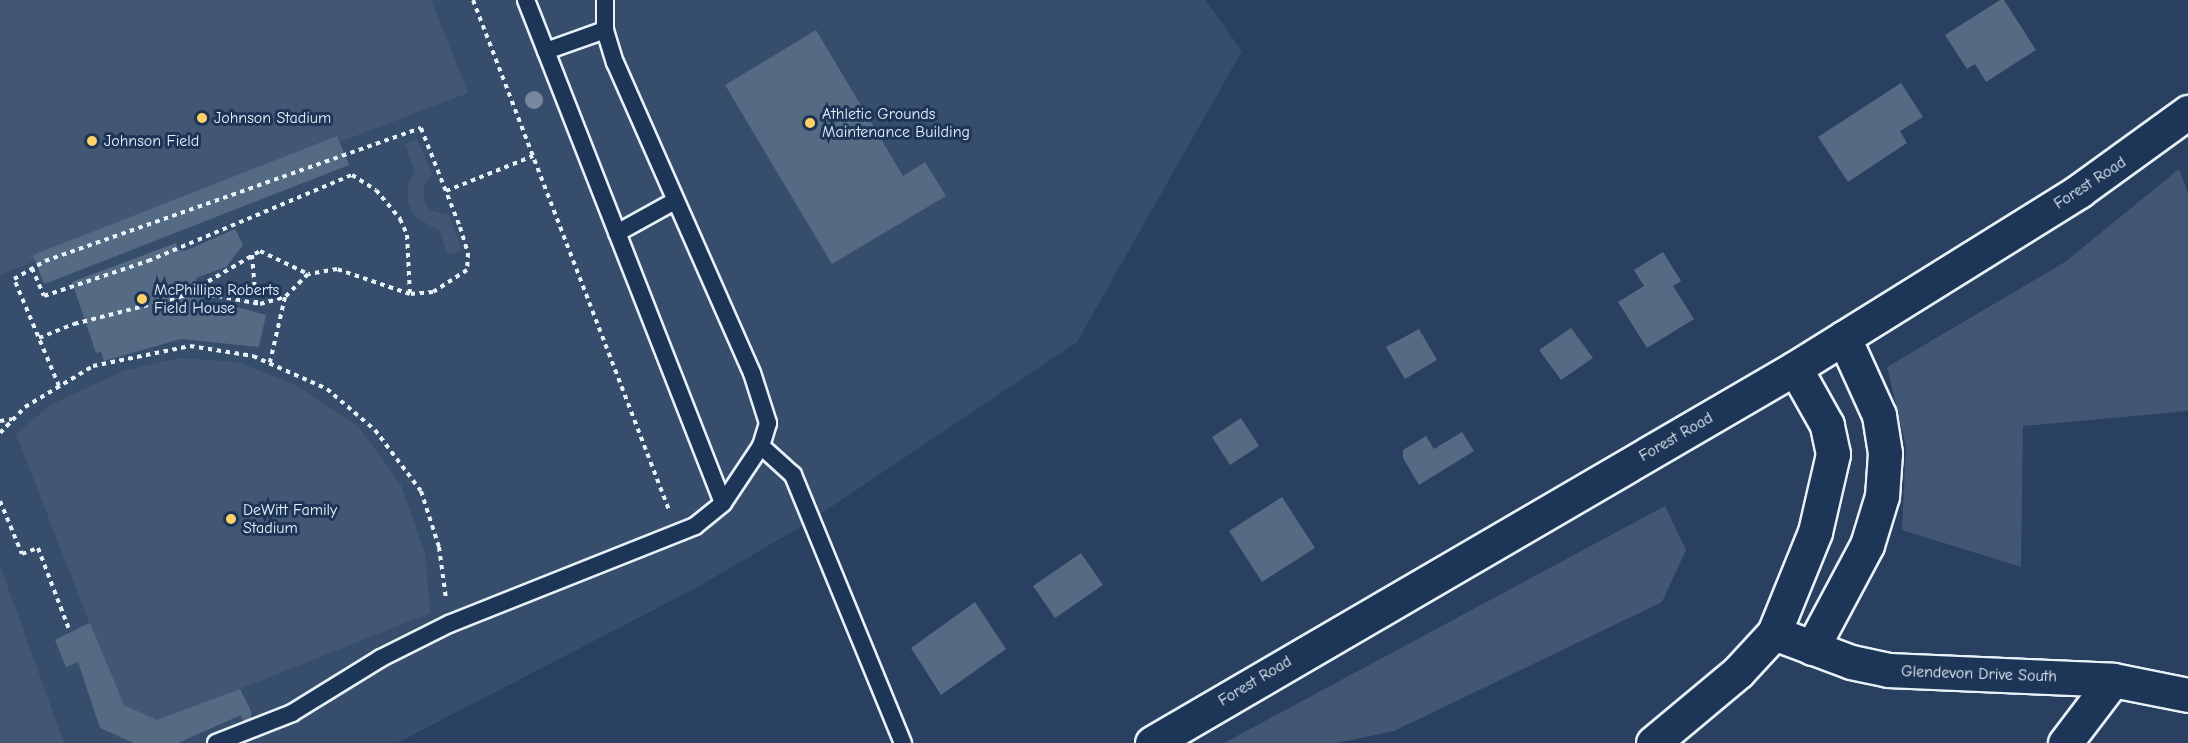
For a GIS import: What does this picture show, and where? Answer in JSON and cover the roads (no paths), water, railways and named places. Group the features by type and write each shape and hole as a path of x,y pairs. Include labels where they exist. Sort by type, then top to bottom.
{"street":[{"name":"Forest Road","path":"1152,743 1796,368 2079,191 2188,112"},
{"path":"1812,648 1867,545 1882,496 1885,453 1879,415 1844,338"},
{"path":"1653,743 1738,672 1774,633 1815,532 1833,454 1827,425 1796,368"},
{"name":"Glendevon Drive South","path":"1774,633 1812,648 1888,670 2113,680 2188,695"},
{"path":"2065,743 2113,680"}],"lane":[{"path":"526,0 723,503"},
{"path":"216,743 292,713 381,658 449,624 695,526 723,503 761,447 768,423 755,383 645,138 605,30 605,0"},
{"path":"546,51 605,30"},
{"path":"616,233 675,201"},
{"path":"761,447 793,475 903,743"}],"place":[{"name":"Johnson Stadium","path":"202,118"},
{"name":"Athletic Grounds Maintenance Building","path":"810,123"},
{"name":"Johnson Field","path":"92,141"},
{"name":"McPhillips Roberts Field House","path":"142,299"},
{"name":"DeWitt Family Stadium","path":"231,519"}]}
